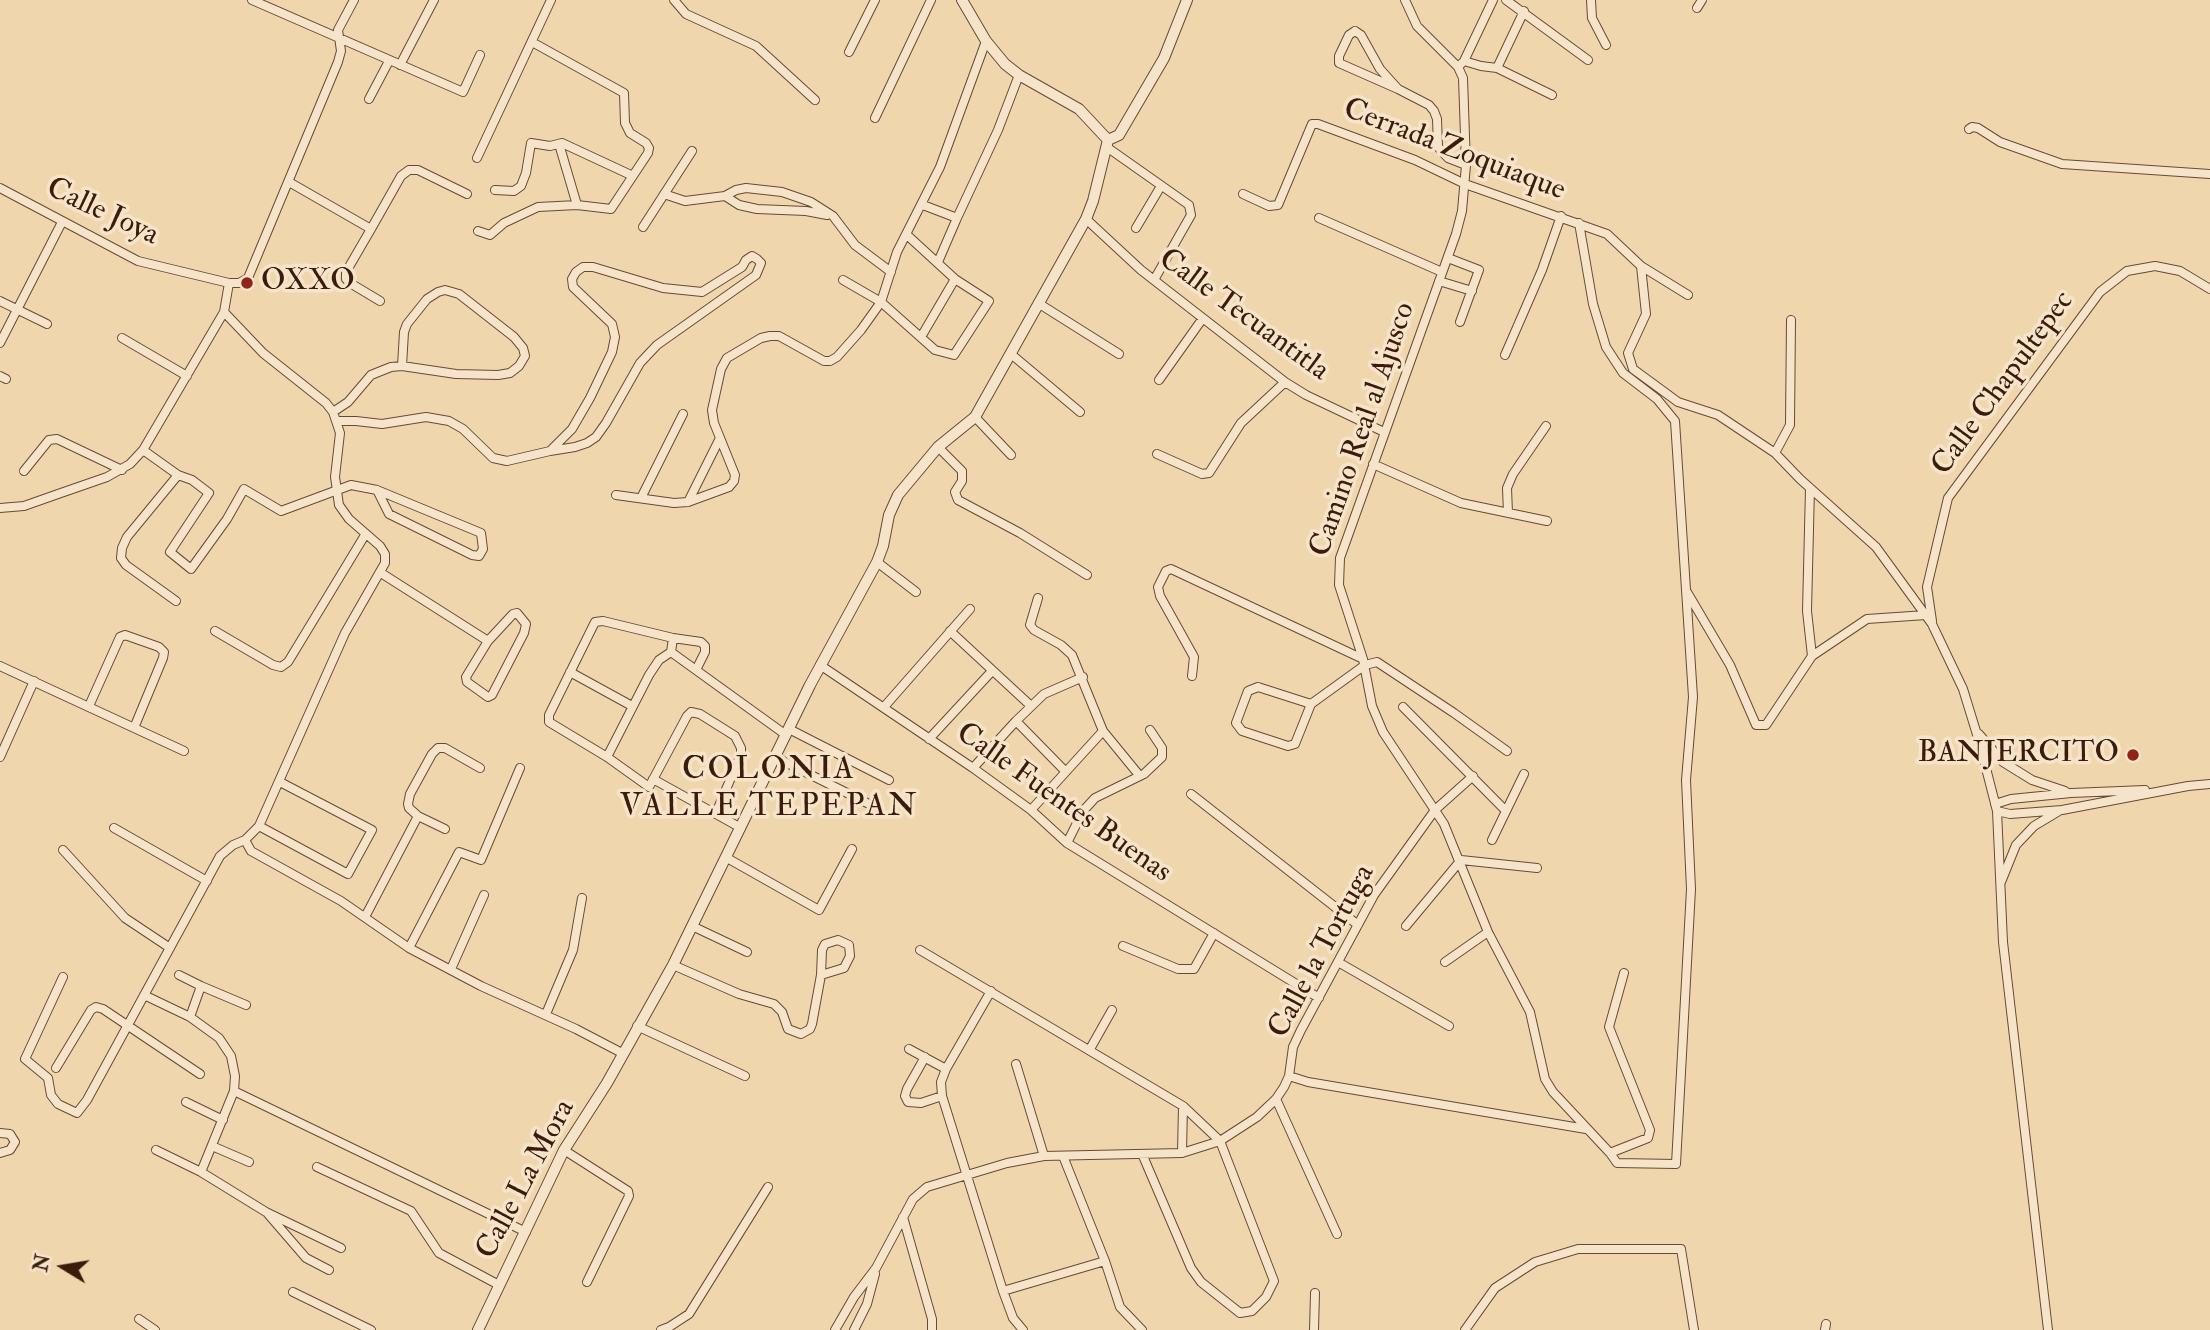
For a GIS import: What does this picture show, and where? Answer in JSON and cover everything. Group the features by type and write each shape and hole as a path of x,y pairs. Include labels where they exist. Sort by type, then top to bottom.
{"street":[{"path":"252,0 463,92 480,55"},
{"path":"0,509 24,506 122,470 143,450 224,312 229,283 239,283 248,278 253,270 338,62 341,51 337,39 338,30 355,0"},
{"path":"400,65 434,0"},
{"path":"477,158 551,0"},
{"path":"674,0 686,14 756,46 815,100"},
{"path":"849,52 875,0"},
{"path":"875,118 931,0"},
{"path":"962,0 986,41 1005,64 1019,75 1079,109 1108,144 1189,205 1191,215 1154,280"},
{"path":"1011,455 975,417 1086,219 1108,144 1119,135 1164,58 1187,0"},
{"path":"1405,0 1417,26 1461,64 1497,68 1552,95"},
{"path":"1461,64 1493,0"},
{"path":"1506,0 1588,60"},
{"path":"1591,0 1592,18 1606,45"},
{"path":"1497,68 1524,11"},
{"path":"1398,89 1380,69 1361,35 1352,32 1339,56 1339,63 1429,105 1437,119 1438,147 1448,158 1466,164"},
{"path":"616,495 674,503 688,502 729,487 734,481 735,475 714,423 712,410 721,369 727,358 761,338 779,336 824,361 837,357 881,302 907,235 940,167 986,41"},
{"path":"478,231 490,235 504,223 538,207 577,205 611,209 649,148 630,133 625,123 624,93 532,42"},
{"path":"369,99 388,61"},
{"name":"Camino Real al Ajusco","path":"1461,64 1465,88 1466,164 1462,211 1448,258 1340,558 1338,573 1342,598 1364,662 1372,706 1383,732 1435,810 1461,860 1488,932 1530,1012 1545,1079 1617,1163 1676,1164 1691,889 1686,780 1693,697 1686,590"},
{"path":"938,262 998,130 1019,75"},
{"name":"Cerrada Zoquiaque","path":"1244,194 1269,206 1278,205 1312,124 1415,160 1465,184 1607,234 1641,266 1688,295"},
{"path":"1969,129 1978,128 2000,142 2062,164 2210,174"},
{"path":"495,190 514,191 521,186 531,143 550,146 562,143 633,176"},
{"path":"559,144 577,205"},
{"path":"643,227 692,151"},
{"path":"380,301 350,284 346,279 346,272 401,176 408,170 418,170 467,194"},
{"path":"289,182 371,229"},
{"path":"1136,229 1161,186"},
{"name":"Calle Joya","path":"0,188 138,261 229,283"},
{"path":"664,194 685,201 725,196 736,190 765,188 811,202 832,216 855,246 891,272"},
{"path":"725,196 739,205 757,209 806,211 832,216"},
{"path":"923,205 957,218"},
{"path":"1505,355 1542,270 1561,216"},
{"path":"1319,218 1472,291"},
{"name":"Calle Tecuantitla","path":"1086,219 1154,280 1285,382 1384,432"},
{"path":"0,343 62,222"},
{"path":"1579,223 1593,304 1606,348 1623,373 1657,399 1675,421 1686,590 1730,665 1756,725 1766,725 1812,656 1867,619 1926,615"},
{"path":"843,279 881,302 935,350 954,355 989,301 955,279 907,235"},
{"path":"337,421 382,424 426,417 449,421 463,429 493,458 507,461 587,443 596,437 640,363 657,345 756,275 761,263 752,257 742,267 702,292 663,288 593,267 583,267 576,272 572,279 573,287 612,324 615,337 612,352 590,398 572,429 550,451"},
{"path":"1448,258 1479,270 1460,322"},
{"path":"1641,266 1646,314 1628,353 1633,369 1678,402 1718,415 1775,453 1876,547 1932,624 1962,690 1976,730 1996,808 2003,943 2048,1330"},
{"name":"Calle Chapultepec","path":"1932,624 1927,587 1948,498 2100,292 2127,271 2155,266 2180,271 2210,289"},
{"path":"921,337 955,279"},
{"path":"333,412 348,402 371,375 391,367 402,366 456,374 498,375 510,373 519,366 525,356 523,348 514,337 459,294 445,290 427,299 407,324 402,366"},
{"path":"0,301 47,324"},
{"path":"1038,303 1119,354"},
{"path":"63,977 25,1059 48,1078 51,1095 58,1104 77,1113 220,856 233,845 245,840 259,826 345,633 385,563 385,554 380,546 365,535 339,505 335,491 341,433 333,412 326,403 263,353 224,312"},
{"path":"1159,380 1203,318"},
{"path":"1775,453 1790,425 1791,320"},
{"path":"122,338 187,376"},
{"path":"1011,354 1080,412"},
{"path":"1157,454 1202,474 1209,473 1241,423 1285,382"},
{"path":"641,498 683,414"},
{"name":"Calle La Mora","path":"478,1330 564,1150 607,1083 673,965 820,665 877,562 889,515 898,495 938,447 975,417"},
{"path":"1508,513 1507,488 1513,474 1546,426"},
{"path":"688,502 720,438"},
{"path":"24,471 49,440 57,439 122,470"},
{"path":"938,447 964,476 955,492 958,500 1020,533 1087,575"},
{"path":"143,450 209,493 170,552 191,569 227,519 244,489 281,511 351,485 377,490 481,533 483,549 479,556 389,514 377,490"},
{"path":"1373,464 1461,503 1547,521"},
{"path":"176,601 126,565 121,558 127,537 178,475"},
{"path":"1810,488 1807,611 1812,656"},
{"path":"215,631 281,667 288,662 365,535"},
{"path":"877,562 916,592"},
{"path":"1192,676 1195,657 1160,596 1158,587 1166,571 1171,569 1364,662 1377,662 1507,751"},
{"path":"381,573 488,640"},
{"path":"1038,598 1030,625 1072,655 1103,731 1139,775"},
{"path":"884,707 970,609"},
{"path":"517,613 526,624 492,695 488,696 467,682 466,677 488,640 513,614 517,613"},
{"path":"696,670 705,652 705,646 701,642 603,621 595,622 549,715 550,722 649,787 687,716 691,712 700,714 735,736 741,747 741,754 716,813"},
{"path":"950,631 1031,706"},
{"path":"89,706 120,637 125,635 159,647 164,652 163,658 134,727"},
{"path":"607,757 659,660 671,652 673,638"},
{"path":"671,652 788,732 889,780"},
{"path":"1311,704 1258,687 1248,691 1236,723 1241,731 1288,746 1294,744 1311,704 1364,662"},
{"name":"Calle Fuentes Buenas","path":"820,665 973,768 1031,810 1067,843 1319,998"},
{"path":"0,666 184,751"},
{"path":"929,739 992,671"},
{"path":"570,672 632,706"},
{"path":"973,768 1044,694 1083,677"},
{"path":"0,757 34,681"},
{"path":"1403,707 1506,811"},
{"path":"1016,721 1065,771"},
{"path":"1067,843 1083,811 1096,798 1139,775 1162,757 1162,748 1150,730"},
{"path":"1976,730 2003,762 2032,780 2071,793"},
{"path":"1031,810 1103,731"},
{"path":"445,829 418,816 408,804 410,794 432,754 438,748 445,748 480,768"},
{"path":"775,757 879,809"},
{"path":"409,948 459,852 481,860 520,768"},
{"path":"1492,840 1524,774"},
{"name":"Calle la Tortuga","path":"876,1268 913,1199 927,1187 1007,1163 1044,1156 1143,1156 1182,1153 1220,1141 1256,1117 1276,1098 1289,1076 1293,1048 1374,895 1435,810 1473,776"},
{"path":"653,779 741,828"},
{"path":"259,826 348,874 372,830 280,782"},
{"path":"1996,808 2010,814 2062,810 2210,784"},
{"path":"1996,808 2011,799 2071,793 2172,789"},
{"path":"1191,794 1358,925"},
{"path":"2000,885 2016,845 2034,826 2062,810"},
{"path":"365,917 418,816"},
{"path":"114,828 207,881"},
{"path":"245,840 251,851 341,901 409,948 481,986 545,1014 622,1053"},
{"path":"726,858 819,909 852,849"},
{"path":"63,850 125,918 170,948"},
{"path":"1406,926 1461,860 1537,868"},
{"path":"451,969 484,895"},
{"path":"545,1014 573,950 582,898"},
{"path":"692,926 747,952"},
{"path":"1446,962 1488,932"},
{"path":"1123,947 1178,969 1194,969 1214,933"},
{"path":"673,965 739,994 774,1004 782,1012 788,1029 800,1034 810,1030 812,1024 825,944 838,940 849,945 850,956 844,968 821,975"},
{"path":"920,950 1183,1106 1220,1141 1274,1281 1266,1297 1247,1314 1240,1314 1225,1302 1201,1282 1191,1268 1143,1156"},
{"path":"1338,962 1448,1026"},
{"path":"1610,1153 1648,1138 1650,1130 1609,1027 1624,973"},
{"path":"179,975 246,1005"},
{"path":"190,1017 201,986"},
{"path":"991,991 946,1069 941,1083 942,1096 1003,1291 1013,1318 1023,1330"},
{"path":"144,995 190,1017 219,1038 231,1056 236,1076 234,1091 201,1172"},
{"path":"56,1068 91,1010 96,1007 128,1025 200,1074"},
{"path":"1090,1049 1112,1010"},
{"path":"637,1026 745,1076"},
{"path":"909,1049 946,1069"},
{"path":"925,1057 905,1096 908,1101 914,1103 942,1096"},
{"path":"1016,1064 1044,1156"},
{"path":"1289,1076 1308,1082 1586,1129"},
{"path":"234,1091 526,1232"},
{"path":"1276,1098 1337,1234"},
{"path":"186,1102 222,1120"},
{"path":"1182,1153 1183,1106"},
{"path":"0,1133 10,1134 15,1142 10,1150 0,1153"},
{"path":"212,1146 249,1162"},
{"path":"156,1150 201,1172 267,1212 341,1248"},
{"path":"564,1150 628,1191 629,1196 587,1282"},
{"path":"1063,1156 1105,1261 1120,1307 1142,1330"},
{"path":"317,1167 411,1211 439,1253 499,1285"},
{"path":"661,1330 689,1314 768,1187"},
{"path":"267,1212 306,1258 329,1270"},
{"path":"903,1217 932,1319 932,1330"},
{"path":"1465,1330 1494,1289 1535,1262 1578,1249 1681,1250 1694,1330"},
{"path":"1003,1291 1105,1261"},
{"path":"835,1330 854,1297 876,1268"},
{"path":"854,1330 867,1304 876,1268"},
{"path":"293,1292 371,1330"},
{"path":"1314,1330 1315,1293"},
{"path":"139,1319 155,1330"}],"place":[{"name":"OXXO","path":"247,283"},
{"name":"BANJERCITO","path":"2133,755"}],"district":[{"name":"COLONIA VALLE TEPEPAN","path":"769,790"}]}
